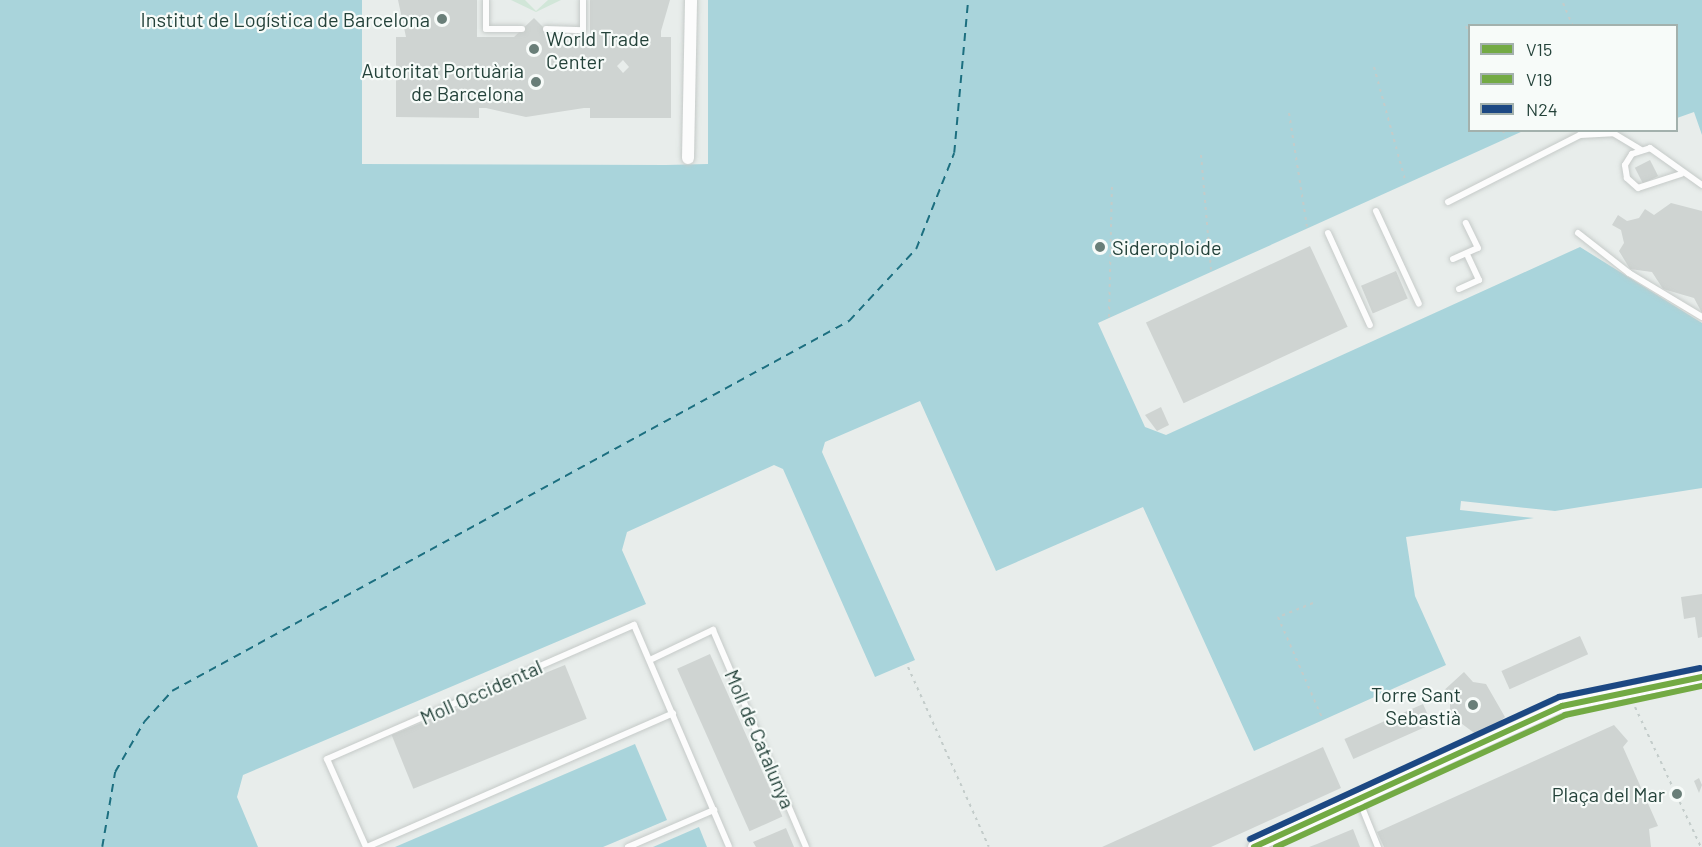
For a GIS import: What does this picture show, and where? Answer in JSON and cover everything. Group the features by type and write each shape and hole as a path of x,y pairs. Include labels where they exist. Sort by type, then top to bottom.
{"street":[{"path":"688,158 691,0"},
{"path":"1254,847 1562,706 1702,677"}],"lane":[{"path":"486,0 486,30 522,29"},
{"path":"546,29 583,30 583,0"},
{"path":"1448,202 1580,135 1613,133 1641,150"},
{"path":"1681,174 1638,188 1627,178 1625,165 1641,150 1650,148 1681,174 1702,185"},
{"path":"1376,212 1419,304"},
{"path":"1453,260 1468,256 1478,248 1466,223"},
{"path":"1328,233 1370,325"},
{"path":"1578,233 1629,273 1702,317"},
{"path":"1459,289 1479,280 1468,256"},
{"name":"Moll Occidental","path":"366,847 327,759 634,625 650,660"},
{"name":"Moll de Catalunya","path":"650,660 713,630 806,847"},
{"path":"650,660 729,847"},
{"path":"366,847 673,713"},
{"path":"1359,800 1378,847"},
{"path":"628,847 714,810"}],"path":[{"path":"1563,3 1572,24"},
{"path":"1466,26 1468,30"},
{"path":"1374,67 1406,183"},
{"path":"1289,113 1308,226"},
{"path":"1504,132 1505,138"},
{"path":"1201,155 1211,270"},
{"path":"1109,316 1112,186"},
{"path":"1314,603 1278,617 1323,720"},
{"path":"908,667 989,847"},
{"path":"1635,707 1701,847"}],"green space":[{"path":"511,0 525,0 536,11 548,0 561,0 536,12"}],"water":[{"path":"0,0 362,0 362,164 666,165 708,164 708,0 1702,0 1702,135 1694,112 1678,118 1678,24 1468,24 1468,132 1521,132 1098,323 1145,427 1166,435 1580,247 1702,323 1702,488 1555,511 1461,501 1460,510 1534,518 1406,537 1415,596 1446,665 1254,751 1143,507 996,571 920,401 825,442 822,452 915,660 875,677 783,469 774,465 627,532 622,550 646,604 243,775 237,797 258,847 0,847"},
{"path":"635,744 667,820 603,847 395,847"},
{"path":"699,827 707,847 653,847"}],"building":[{"name":"World Trade Center","path":"398,0 477,0 477,37 514,37 534,18 553,37 590,37 590,0 670,0 661,37 671,37 671,118 590,118 590,108 526,117 479,108 479,118 396,117 396,37 406,37","holes":["623,60 629,67 623,73 617,66"]},
{"path":"1650,160 1658,176 1643,184 1635,168"},
{"path":"1671,203 1702,211 1702,313 1694,298 1663,289 1652,272 1630,269 1619,251 1624,243 1621,230 1612,225 1618,215 1627,221 1639,218 1645,209 1654,215"},
{"path":"1310,246 1348,327 1184,403 1146,322"},
{"path":"1396,271 1408,299 1373,313 1361,286"},
{"path":"1161,407 1169,425 1157,431 1145,415"},
{"path":"1702,594 1702,637 1698,638 1695,617 1684,619 1681,597"},
{"path":"1580,636 1588,654 1510,689 1501,671"},
{"path":"710,654 782,817 750,831 677,669"},
{"path":"565,665 587,719 413,789 392,735"},
{"name":"Torre Sant Sebastià","path":"1464,672 1473,682 1486,684 1505,717 1481,738 1450,715 1450,702 1441,693"},
{"path":"1423,704 1432,724 1353,759 1344,739"},
{"path":"1614,725 1628,741 1623,747 1658,826 1649,829 1651,847 1384,847 1377,832"},
{"path":"1323,747 1341,788 1211,847 1102,847"},
{"path":"1699,778 1702,785 1699,793 1694,781"},
{"path":"786,828 794,847 756,847 753,842"},
{"path":"1353,829 1360,847 1309,847 1317,844"}],"ferry route":[{"path":"102,847 115,772 144,722 172,691 849,321 916,249 954,153 968,0"}],"transit line":[{"name":"N24","path":"1250,839 1559,697 1700,668"},
{"name":"V15","path":"1254,847 1562,706 1702,677"},
{"name":"V19","path":"1276,847 1565,715 1702,686"}],"place":[{"name":"Institut de Logística de Barcelona","path":"442,19"},
{"name":"World Trade Center","path":"534,49"},
{"name":"Autoritat Portuària de Barcelona","path":"536,82"},
{"name":"Sideroploide","path":"1100,247"},
{"name":"Torre Sant Sebastià","path":"1473,705"},
{"name":"Plaça del Mar","path":"1677,794"}]}
